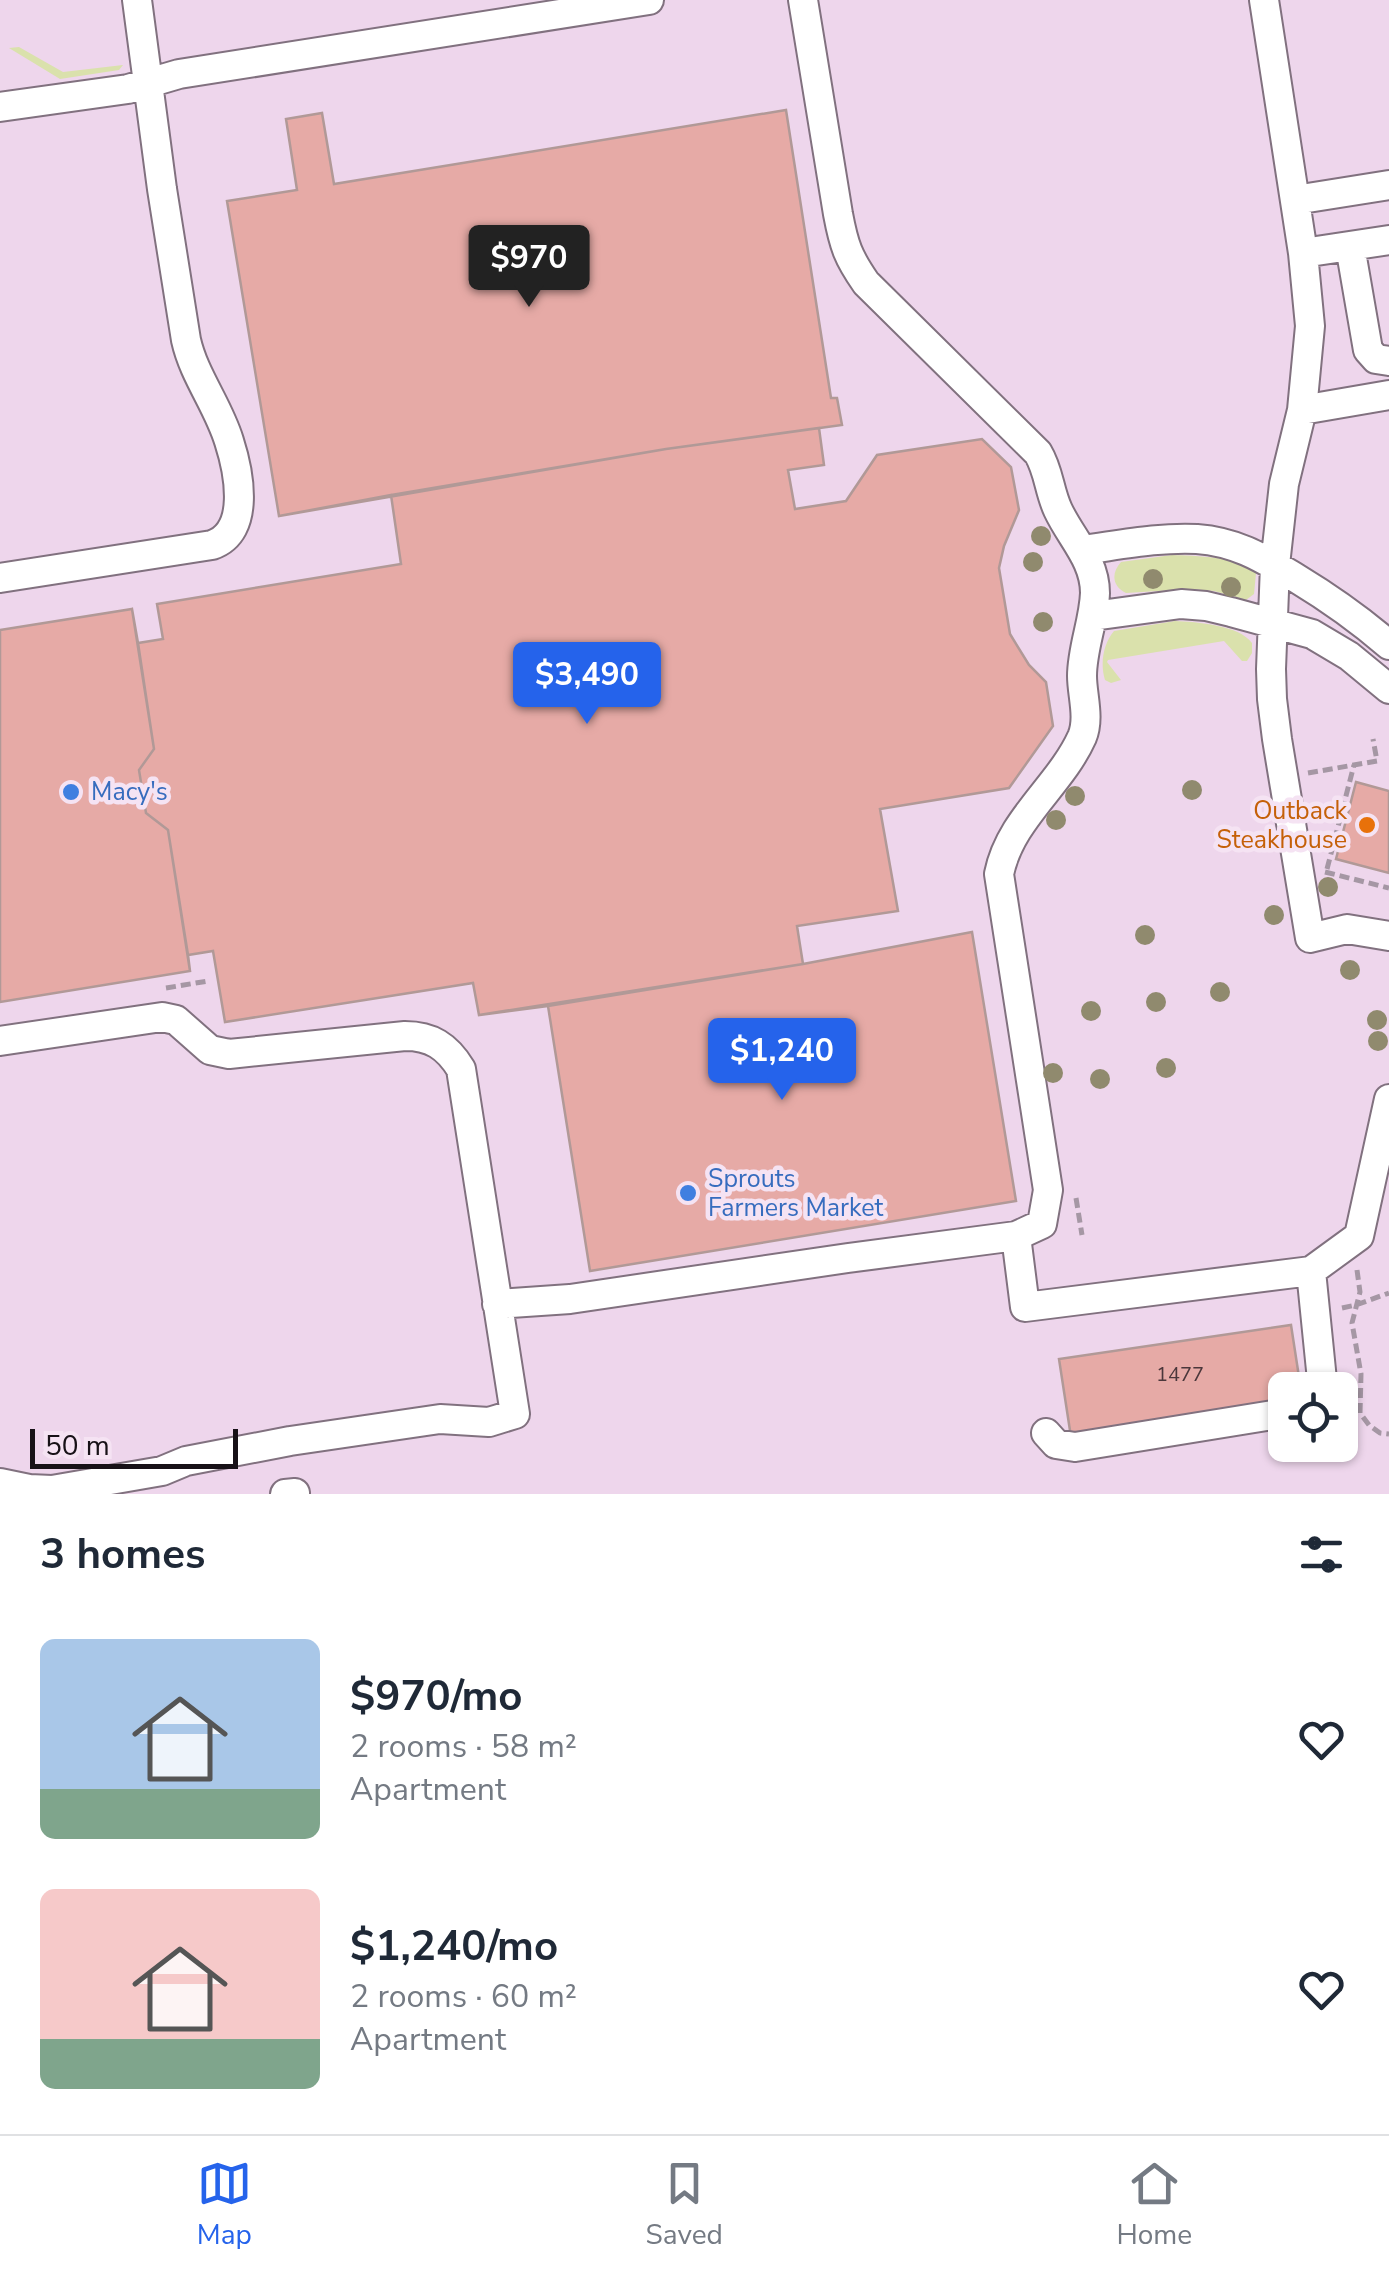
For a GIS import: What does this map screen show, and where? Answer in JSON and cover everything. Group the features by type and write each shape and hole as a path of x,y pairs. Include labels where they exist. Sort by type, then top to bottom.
{"lane":[{"path":"0,578 212,545 222,541 238,517 230,442 191,360 186,340 138,0"},
{"path":"0,108 150,84 198,71 649,0"},
{"path":"497,1304 570,1299 1016,1236 1042,1224 1048,1190 999,874 1005,853 1022,822 1084,734 1082,672 1095,582 1082,550 1058,511 1046,466 1035,449 866,284 848,257 803,0"},
{"path":"1264,0 1303,253 1310,326 1302,410 1284,484 1275,566 1272,699 1310,938 1347,929 1389,936"},
{"path":"1295,200 1389,185"},
{"path":"1303,253 1389,240"},
{"path":"1350,246 1368,350 1376,359 1389,361"},
{"path":"1302,410 1389,395"},
{"path":"1082,550 1200,539 1245,548 1336,603 1389,645"},
{"path":"1093,616 1181,604 1206,606 1312,634 1349,656 1389,690"},
{"path":"0,1041 162,1017 176,1020 210,1050 230,1054 405,1036 422,1037 445,1047 461,1068 515,1414 489,1422 440,1419 290,1441 186,1460 162,1471 81,1490 37,1490 0,1483"},
{"path":"1016,1236 1026,1308 1310,1271 1360,1236 1389,1099"},
{"path":"1310,1271 1322,1372"},
{"path":"1051,1438 1075,1447 1268,1416"}],"path":[{"path":"1301,774 1376,761 1373,739"},
{"path":"1326,872 1354,765"},
{"path":"1317,870 1389,888"},
{"path":"1076,1198 1082,1235"},
{"path":"1356,1270 1360,1292 1352,1323 1361,1374 1360,1412 1369,1425 1389,1434"},
{"path":"1339,1308 1389,1293"}],"shaded area":[{"path":"0,0 1389,0 1389,1494 0,1494"}],"green space":[{"path":"19,47 63,72 123,65 119,70 60,79 9,48"},
{"path":"1172,555 1217,558 1249,567 1256,573 1254,594 1246,600 1191,589 1126,593 1114,579 1121,562"},
{"path":"1175,621 1238,632 1252,643 1252,653 1247,661 1242,661 1224,641 1108,660 1121,680 1105,680 1104,654 1114,631"}],"building":[{"path":"786,110 831,398 837,398 842,425 819,428 824,465 788,470 795,509 846,501 877,455 982,439 1011,467 1019,510 999,568 1010,634 1029,665 1046,682 1053,726 1009,788 880,809 898,911 797,926 803,964 972,932 1016,1201 590,1271 548,1006 479,1015 473,983 225,1022 213,951 188,955 190,971 0,1002 0,630 132,609 138,643 163,639 157,604 401,564 391,495 279,516 227,201 297,190 286,119 322,113 334,184"},
{"path":"786,110 831,398 837,398 842,425 666,449 279,516 227,201 297,190 286,119 322,113 334,184"},
{"path":"819,428 824,465 788,470 795,509 846,501 877,455 982,439 1011,467 1019,510 999,568 1010,634 1029,665 1046,682 1053,726 1009,788 880,809 898,911 797,926 803,964 479,1015 473,983 225,1022 213,951 188,955 168,830 146,813 139,770 154,749 138,643 163,639 157,604 401,564 391,495"},
{"name":"Macy's","path":"132,609 154,749 139,770 146,813 168,830 190,971 0,1002 0,630"},
{"name":"Outback Steakhouse","path":"1356,782 1389,791 1389,873 1336,859"},
{"path":"972,932 1016,1201 590,1271 548,1006"},
{"path":"1291,1325 1298,1372 1268,1372 1268,1402 1071,1437 1059,1359"}],"place":[{"name":"Macy's","path":"71,792"},
{"name":"Outback Steakhouse","path":"1367,825"},
{"name":"Sprouts Farmers Market","path":"688,1193"}]}
